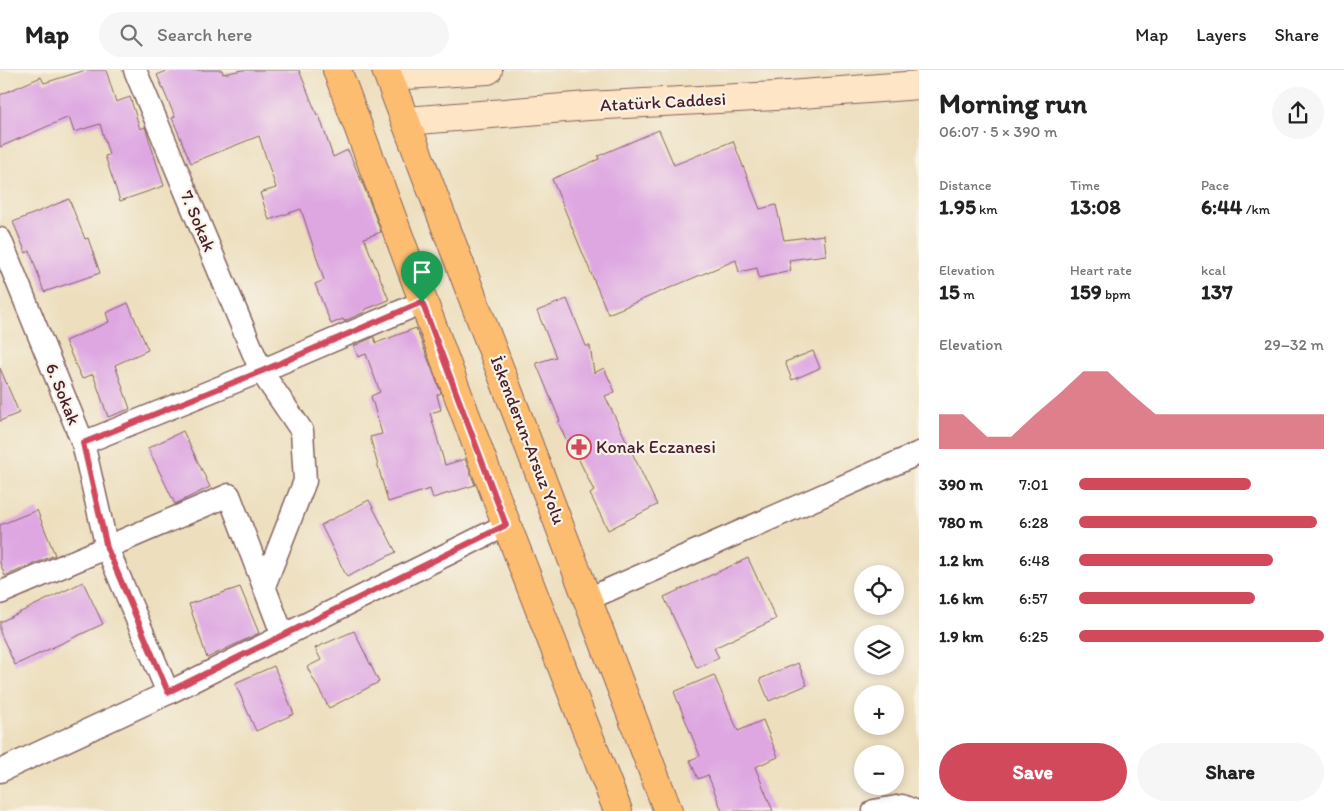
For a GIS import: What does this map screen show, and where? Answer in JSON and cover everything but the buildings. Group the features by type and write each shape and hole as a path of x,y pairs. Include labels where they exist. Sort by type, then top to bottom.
{"main road":[{"path":"337,70 506,525 618,811"},
{"name":"İskenderun-Arsuz Yolu","path":"387,73 668,811"}],"street":[{"name":"7. Sokak","path":"135,70 262,371 302,431 305,481 264,586"},
{"path":"387,73 488,70"},
{"name":"Atatürk Caddesi","path":"406,121 588,106 776,96 919,85"},
{"name":"6. Sokak","path":"0,238 83,443 107,548 168,692"},
{"path":"83,443 262,371 422,302"},
{"path":"588,599 919,453"},
{"path":"0,593 229,495 283,636"},
{"path":"0,771 168,692 506,525"},
{"path":"874,811 902,806 914,811"}],"place":[{"name":"Konak Eczanesi","path":"579,447"}],"route":[{"path":"422,302 506,525 168,692 107,548 83,443 262,371 422,302"}]}
